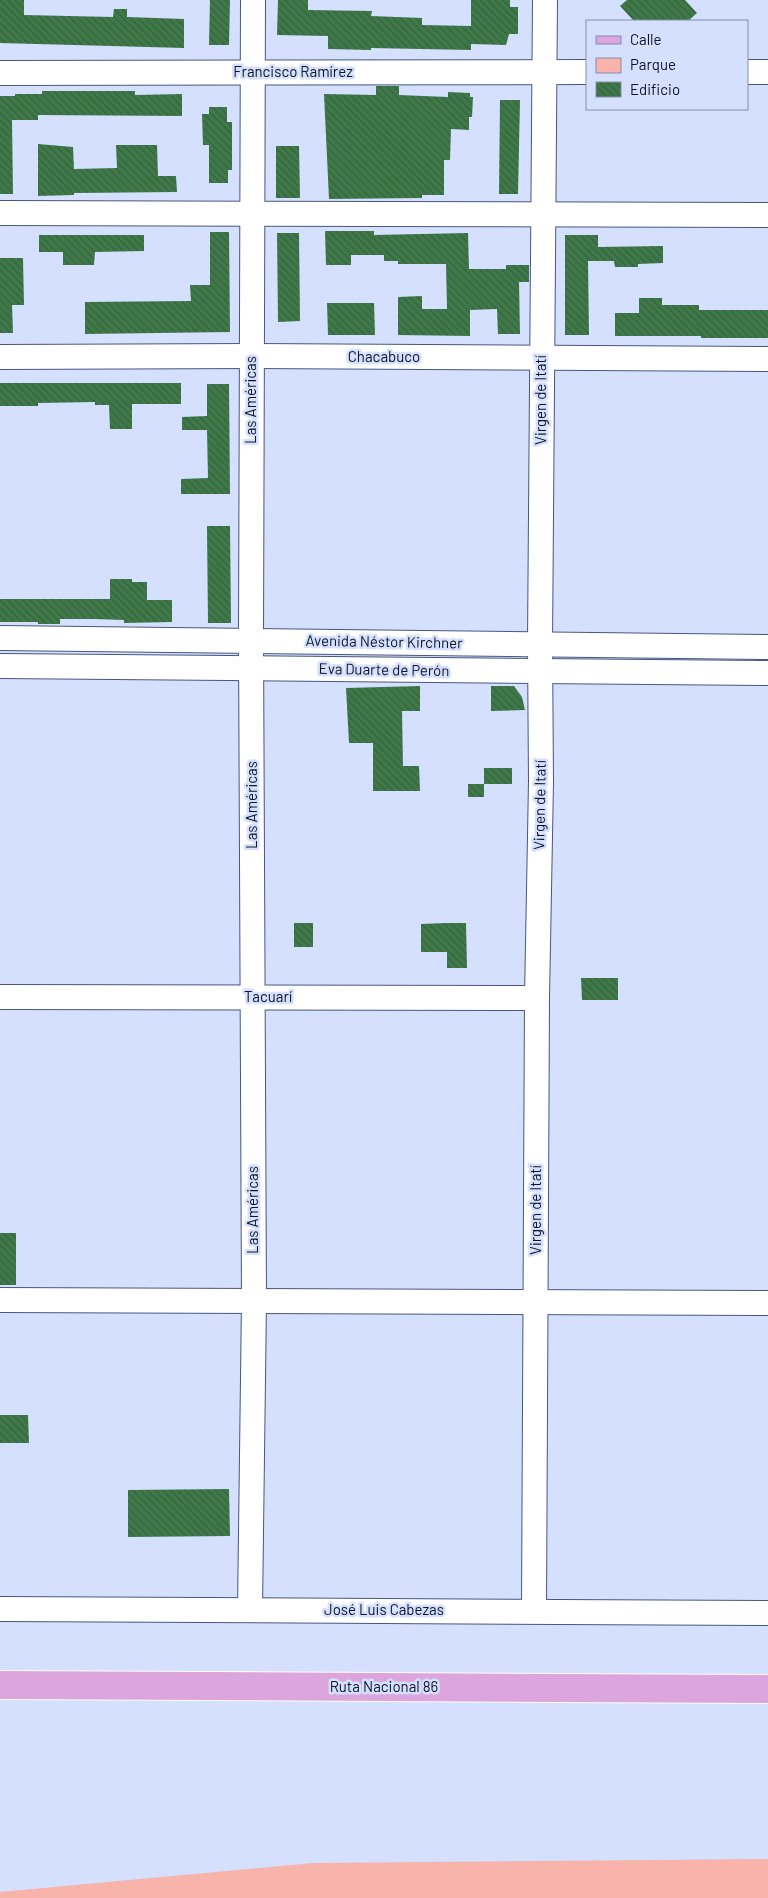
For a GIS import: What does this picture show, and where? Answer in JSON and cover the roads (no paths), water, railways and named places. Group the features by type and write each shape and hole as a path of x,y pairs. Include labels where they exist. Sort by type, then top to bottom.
{"main road":[{"name":"Ruta Nacional 86","path":"0,1685 768,1689"}],"street":[{"name":"Las Américas","path":"250,1610 254,1301 251,668 253,0"},
{"name":"Virgen de Itatí","path":"534,1611 545,0"},
{"name":"Francisco Ramírez","path":"0,73 586,72"},
{"path":"748,72 768,72"},
{"path":"0,212 768,215"},
{"name":"Chacabuco","path":"0,358 251,356 768,359"},
{"name":"Avenida Néstor Kirchner","path":"0,638 768,647"},
{"name":"Eva Duarte de Perón","path":"0,666 768,673"},
{"name":"Tacuarí","path":"0,997 537,998"},
{"path":"0,1300 768,1303"},
{"name":"José Luis Cabezas","path":"0,1609 768,1613"}]}
